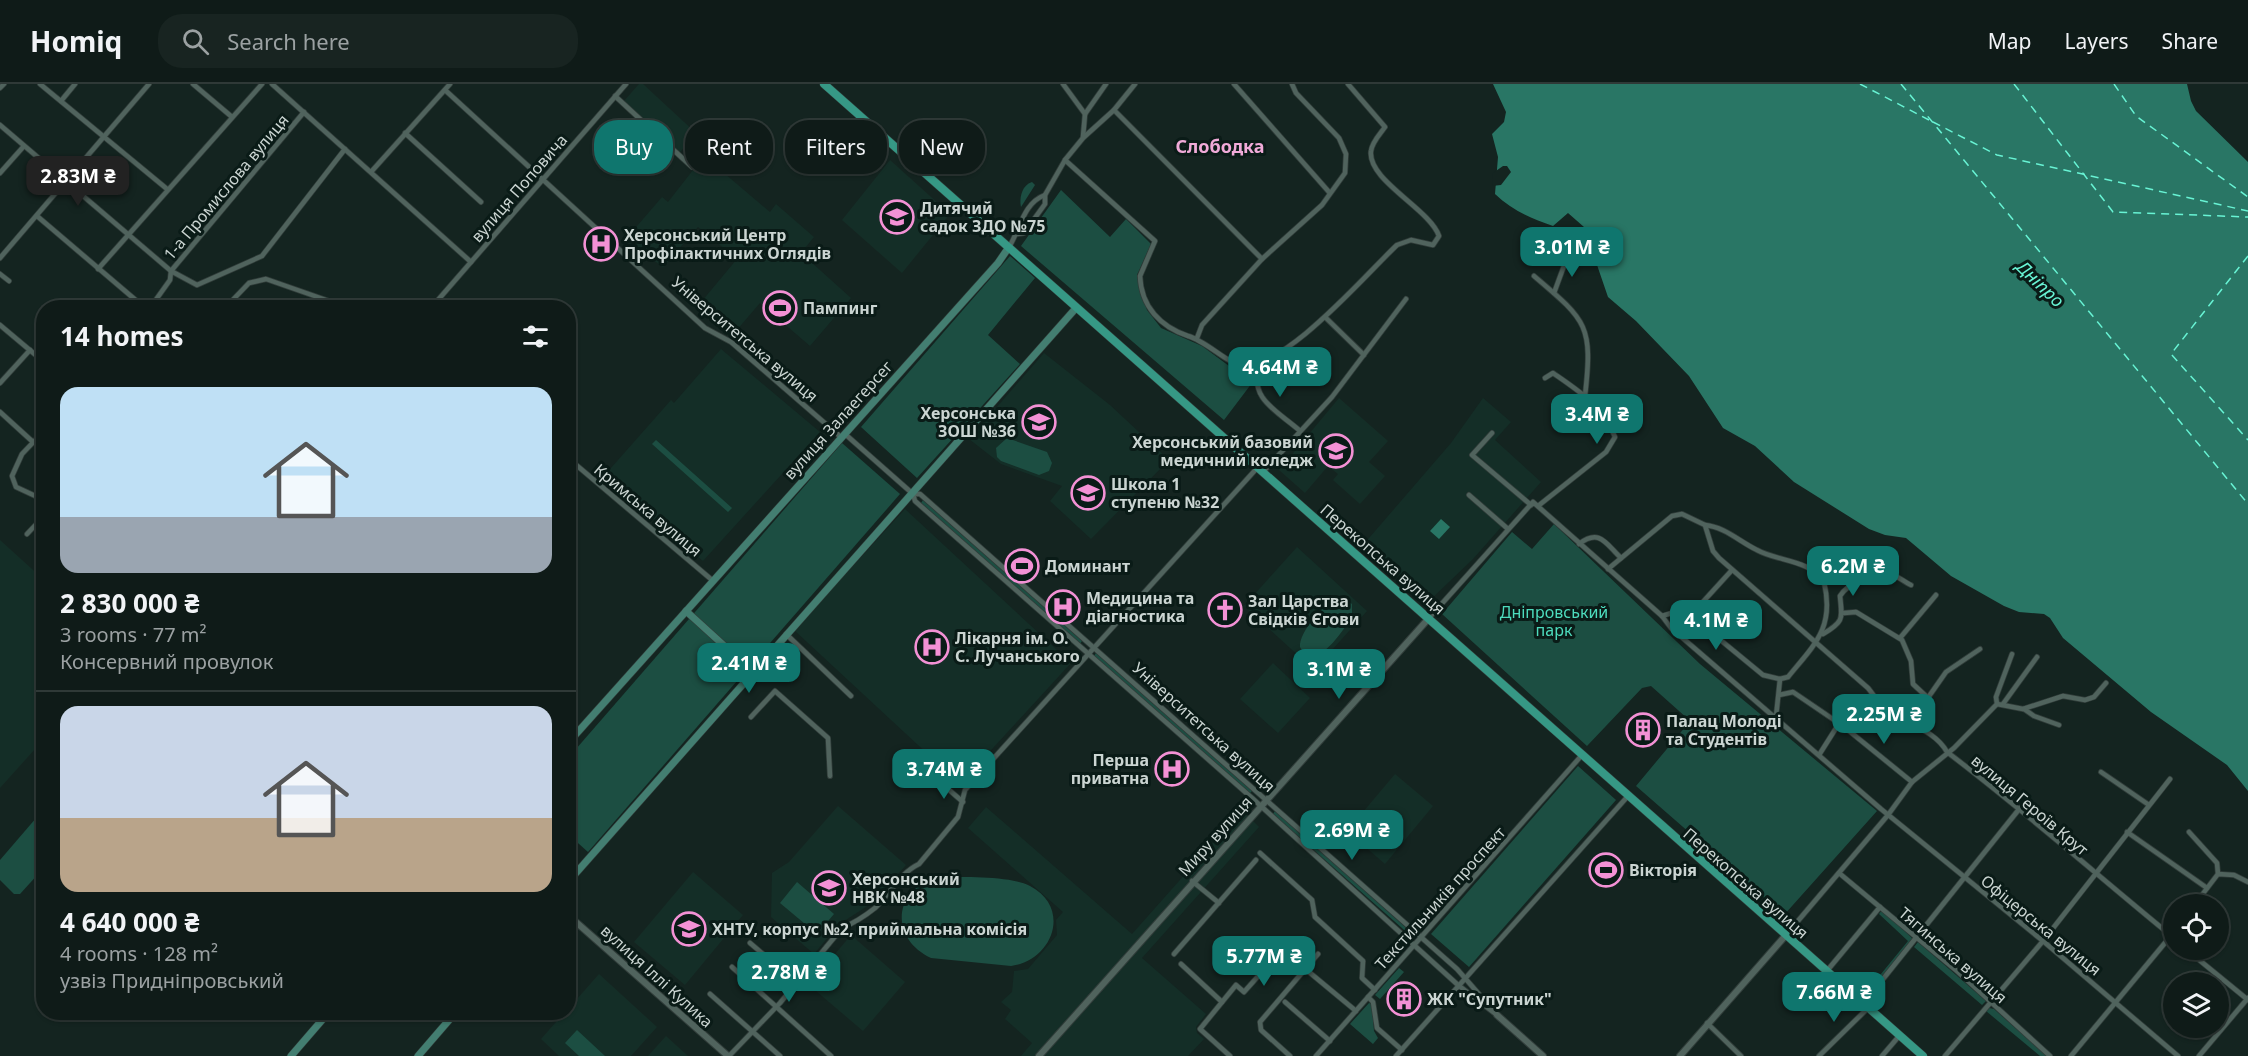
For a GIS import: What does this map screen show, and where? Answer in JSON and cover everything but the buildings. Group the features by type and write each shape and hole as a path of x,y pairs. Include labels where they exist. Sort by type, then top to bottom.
{"main road":[{"name":"Перекопська вулиця","path":"824,84 1923,1056"},
{"name":"вулиця Залаегерсег","path":"576,735 712,580 998,263 1008,247"},
{"path":"576,873 1076,308"},
{"path":"686,611 753,672"},
{"path":"291,1056 322,1020"},
{"path":"418,1056 449,1020"}],"street":[{"path":"0,88 4,84"},
{"path":"40,84 167,189"},
{"path":"61,101 75,84"},
{"path":"0,258 149,84"},
{"path":"193,84 232,117"},
{"path":"98,269 127,233 262,84"},
{"path":"272,84 471,262"},
{"path":"370,172 450,84"},
{"name":"вулиця Поповича","path":"438,300 626,84"},
{"path":"1063,84 1084,114"},
{"path":"1083,138 1084,114 1106,84"},
{"path":"1017,234 1024,233 1045,204 1046,195 1065,160 1083,138 1114,110 1135,84"},
{"path":"1234,84 1329,192"},
{"path":"1197,339 1202,324 1262,259 1322,205 1329,192 1345,173 1346,154 1339,138 1296,93 1292,84"},
{"path":"1236,364 1259,365 1282,351 1325,317 1397,245 1411,240 1433,245 1439,236 1414,206 1376,169 1371,152 1385,127 1348,84"},
{"name":"Університетська вулиця","path":"445,90 705,328 731,342 913,494 915,501 1261,806 1458,985 1497,1015 1543,1056"},
{"path":"615,96 685,161"},
{"path":"1114,110 1262,259"},
{"name":"1-а Промислова вулиця","path":"156,300 170,280 171,271 304,112"},
{"path":"0,125 171,271 192,284 201,285 262,256 345,149"},
{"path":"405,134 481,202"},
{"path":"0,173 24,146"},
{"path":"1065,160 1153,238 1155,244 1140,276 1151,310 1163,324 1197,339 1255,379"},
{"path":"1008,247 1017,234 1017,226 1037,198 1046,195"},
{"path":"38,216 135,300"},
{"path":"1554,293 1568,255"},
{"path":"0,273 9,281"},
{"path":"1534,276 1579,315 1587,333 1585,396"},
{"path":"233,300 249,283 266,279 326,300"},
{"path":"728,1056 776,1007 842,928 857,922 876,907 910,868 918,864 958,817 965,790 1093,647 1260,469 1332,397 1406,298"},
{"path":"1325,317 1364,355"},
{"path":"0,325 36,355"},
{"path":"0,383 30,350"},
{"path":"1259,365 1255,379 1260,396 1299,430"},
{"path":"1538,506 1606,452 1615,437 1607,417 1585,396 1553,373 1545,378"},
{"path":"0,412 33,442"},
{"name":"Офіцерська вулиця","path":"1492,433 1473,455 1538,506 1662,616 1671,628 1888,814 2043,941 2178,1056"},
{"path":"36,439 22,454 12,476 16,487 36,496"},
{"name":"Кримська вулиця","path":"576,465 712,580"},
{"name":"Університетська вулиця","path":"913,494 920,494 1466,977 1497,1015"},
{"path":"1469,495 1509,529"},
{"name":"Миру вулиця","path":"1039,1056 1192,881 1532,503"},
{"path":"1608,569 1672,516 1682,514 1722,530 1767,555 1789,559 1821,577 1827,599 1823,634"},
{"path":"27,534 36,524"},
{"name":"вулиця Героїв Крут","path":"1706,525 1713,551 1868,688 1883,707 1911,722 1943,745 1947,752 2020,808 2094,875 2163,928"},
{"path":"1579,544 1586,538 1598,537 1621,558"},
{"path":"1662,616 1701,604 1732,570"},
{"path":"1684,610 1763,675 1780,679 1788,677 1823,634 1835,625 1844,612 1840,596 1843,591 1874,575 1889,574 1911,585"},
{"path":"1900,638 1936,595"},
{"path":"1844,612 1856,612 1900,638 1911,661 1913,684 1928,698"},
{"path":"786,634 851,696"},
{"path":"1911,722 1946,672 1980,649"},
{"path":"2012,654 1996,697 2000,704 2023,709 2034,716 2059,724"},
{"path":"1681,1056 1707,1023 1839,873 1888,814 1911,782 1954,748 2000,704 2037,657"},
{"path":"1776,717 1780,679"},
{"path":"2023,709 2063,696 2080,700 2091,699 2106,683"},
{"path":"751,717 775,691 828,738 830,776"},
{"path":"1779,695 1793,692 1838,725 1843,726 1911,782"},
{"path":"1819,755 1838,725"},
{"name":"Текстильників проспект","path":"1316,1056 1582,755"},
{"path":"2101,772 2149,805"},
{"path":"1944,1056 2043,941 2170,779"},
{"path":"940,782 963,802"},
{"path":"1396,1056 1628,796"},
{"path":"1819,1056 1865,1006 2020,808"},
{"path":"2127,832 2207,888"},
{"path":"2189,832 2217,863 2218,874 2202,894"},
{"path":"1260,853 1312,900 1315,917 1363,961 1362,978 1375,990"},
{"path":"1173,954 1256,860"},
{"name":"Тягинська вулиця","path":"1839,873 1918,939 2050,1056"},
{"path":"2218,874 2234,875 2248,882"},
{"path":"1192,881 1219,903"},
{"path":"1826,972 1880,907"},
{"name":"вулиця Іллі Кулика","path":"576,922 728,1056"},
{"path":"750,943 796,983"},
{"path":"1230,1056 1200,1029 1236,985 1244,992 1261,973 1256,968 1277,943"},
{"path":"2071,1056 2163,948"},
{"path":"1290,1056 1261,1030 1260,1022 1318,954"},
{"path":"2199,960 2248,999 2199,1056"},
{"path":"1180,964 1222,1002"},
{"path":"732,967 831,1056"},
{"path":"1309,972 1356,1011"},
{"path":"710,994 780,1056"},
{"path":"1368,997 1373,1002 1377,1028 1402,1050"},
{"path":"1285,1002 1330,1041"},
{"path":"1707,1023 1741,1056"},
{"path":"1882,1056 1900,1035"}],"shaded area":[{"path":"639,84 643,84 685,123 685,147 680,152 673,146 673,120 645,120 624,101"},
{"name":"Дитячий садок ЗДО №75","path":"890,160 899,168 899,174 906,174 950,214 902,273 842,220 879,174 887,174 887,164"},
{"path":"690,174 725,174 770,212 776,204 814,237 801,253 851,298 810,346 760,303 736,331 702,301 737,259 698,227 663,267 625,240 662,197 668,202"},
{"path":"721,349 820,432 703,561 603,477 671,400 674,403"},
{"path":"1044,353 1110,405 1169,460 1091,539 1050,501 1062,486 1001,464 969,439"},
{"name":"Херсонський базовий медичний коледж","path":"1339,398 1388,441 1369,462 1385,476 1360,504 1333,480 1338,474 1328,466 1305,493 1279,470"},
{"path":"1483,398 1511,422 1495,440 1541,482 1473,559 1428,602 1363,545 1451,443"},
{"name":"Лікарня ім. О. С. Лучанського","path":"905,509 1071,663 960,784 794,630"},
{"path":"0,540 36,573 36,748 0,788"},
{"path":"1297,547 1367,611 1314,670 1244,606"},
{"path":"1273,663 1310,698 1278,733 1240,699"},
{"path":"1395,774 1433,806 1385,864 1347,831"},
{"name":"Херсонський НВК №48","path":"838,806 906,865 872,903 838,925 814,954 771,917 772,873 789,862"},
{"path":"986,807 1132,934 1242,810 1259,827 1142,958 1206,1014 1196,1027 1197,1033 1204,1039 1188,1056 1021,1056 1032,1043 1005,1019 1011,1010 1001,1002 1012,992 1014,971 1028,969 1057,935 1056,920 1063,912 968,828"},
{"name":"ХНТУ, корпус №2, приймальна комісія","path":"693,872 743,915 685,985 634,942"},
{"path":"851,935 905,982 863,1031 809,985"},
{"path":"599,974 657,1027 631,1056 559,1056 541,1039 558,1020 576,1020 576,1000"},
{"path":"666,1036 688,1056 648,1056"}],"green space":[{"path":"1032,182 1035,185 1021,207 1022,192"},
{"path":"1061,190 1110,237 1126,219 1151,244 1137,275 1147,310 1161,328 1202,346 1252,383 1224,420 1021,246"},
{"path":"1010,256 1035,278 988,335 1020,364 917,478 861,427"},
{"path":"1007,438 1047,452 1052,463 1049,471 1039,475 1001,461 997,457 996,448"},
{"path":"656,440 732,508 728,512 652,444"},
{"path":"842,443 900,494 588,852 576,841 576,749"},
{"path":"923,500 1082,641 1080,644 921,503"},
{"name":"Дніпровський парк","path":"1554,524 1700,664 1877,811 1784,915 1636,786 1686,726 1688,719 1651,686 1642,688 1587,746 1442,614 1512,532 1532,549"},
{"path":"1338,598 1344,598 1352,604 1352,617 1336,640 1321,653 1313,656 1306,654 1300,647 1308,626 1326,606"},
{"path":"1096,653 1252,791 1250,793 1094,656"},
{"path":"1578,766 1616,800 1469,967 1431,934"},
{"path":"1275,811 1413,934 1411,936 1273,814"},
{"path":"36,818 36,876 20,894 14,894 0,880 0,860"},
{"path":"938,876 1010,880 1030,886 1043,896 1051,907 1054,919 1047,944 1026,962 1011,966 931,958 917,949 908,939 903,927 902,914 905,902 912,891 923,882"},
{"path":"797,882 834,914 817,934 780,903"},
{"path":"1882,910 1913,939 1870,993 1867,991 1908,941 1879,914"},
{"path":"1918,942 1986,1001 1982,1005 1914,947"},
{"path":"1399,968 1404,972 1380,999 1375,995"},
{"path":"1369,1003 1372,1004 1374,1031 1378,1038 1373,1044 1350,1024"},
{"path":"1989,1008 1994,1009 2047,1056 2040,1056 1986,1011"},
{"path":"577,1030 605,1056 579,1056 565,1043"}],"water":[{"name":"Дніпро","path":"1493,84 2187,84 2196,111 2248,162 2248,791 2227,765 2151,712 2063,638 2050,618 2044,614 2019,612 2004,606 1951,576 1906,538 1885,535 1869,529 1794,482 1755,446 1723,428 1689,376 1636,321 1608,297 1584,227 1568,213 1553,226 1529,217 1495,194 1498,157 1492,134 1504,122 1506,112"},
{"path":"1441,519 1450,527 1439,539 1430,531"}],"pier":[{"path":"1507,166 1511,172 1501,185 1492,186 1493,173"}],"ferry route":[{"path":"1860,84 1929,120"},
{"path":"1901,84 2248,504"},
{"path":"2014,84 2113,212 2248,217"},
{"path":"2114,84 2136,116 2248,197"},
{"path":"1933,122 1997,155 2248,211"},
{"path":"2248,256 2171,354 2248,440"}],"place":[{"name":"Дитячий садок ЗДО №75","path":"897,217"},
{"name":"Херсонський Центр Профілактичних Оглядів","path":"601,244"},
{"name":"Пампинг","path":"780,308"},
{"name":"Херсонська ЗОШ №36","path":"1039,422"},
{"name":"Херсонський базовий медичний коледж","path":"1336,451"},
{"name":"Школа 1 ступеню №32","path":"1088,493"},
{"name":"Доминант","path":"1022,566"},
{"name":"Медицина та діагностика","path":"1063,607"},
{"name":"Зал Царства Свідків Єгови","path":"1225,610"},
{"name":"Лікарня ім. О. С. Лучанського","path":"932,647"},
{"name":"Палац Молоді та Студентів","path":"1643,730"},
{"name":"Перша приватна","path":"1172,769"},
{"name":"Вікторія","path":"1606,870"},
{"name":"Херсонський НВК №48","path":"829,888"},
{"name":"ХНТУ, корпус №2, приймальна комісія","path":"689,929"},
{"name":"ЖК \"Супутник\"","path":"1404,999"}],"district":[{"name":"Слободка","path":"1220,147"}]}
